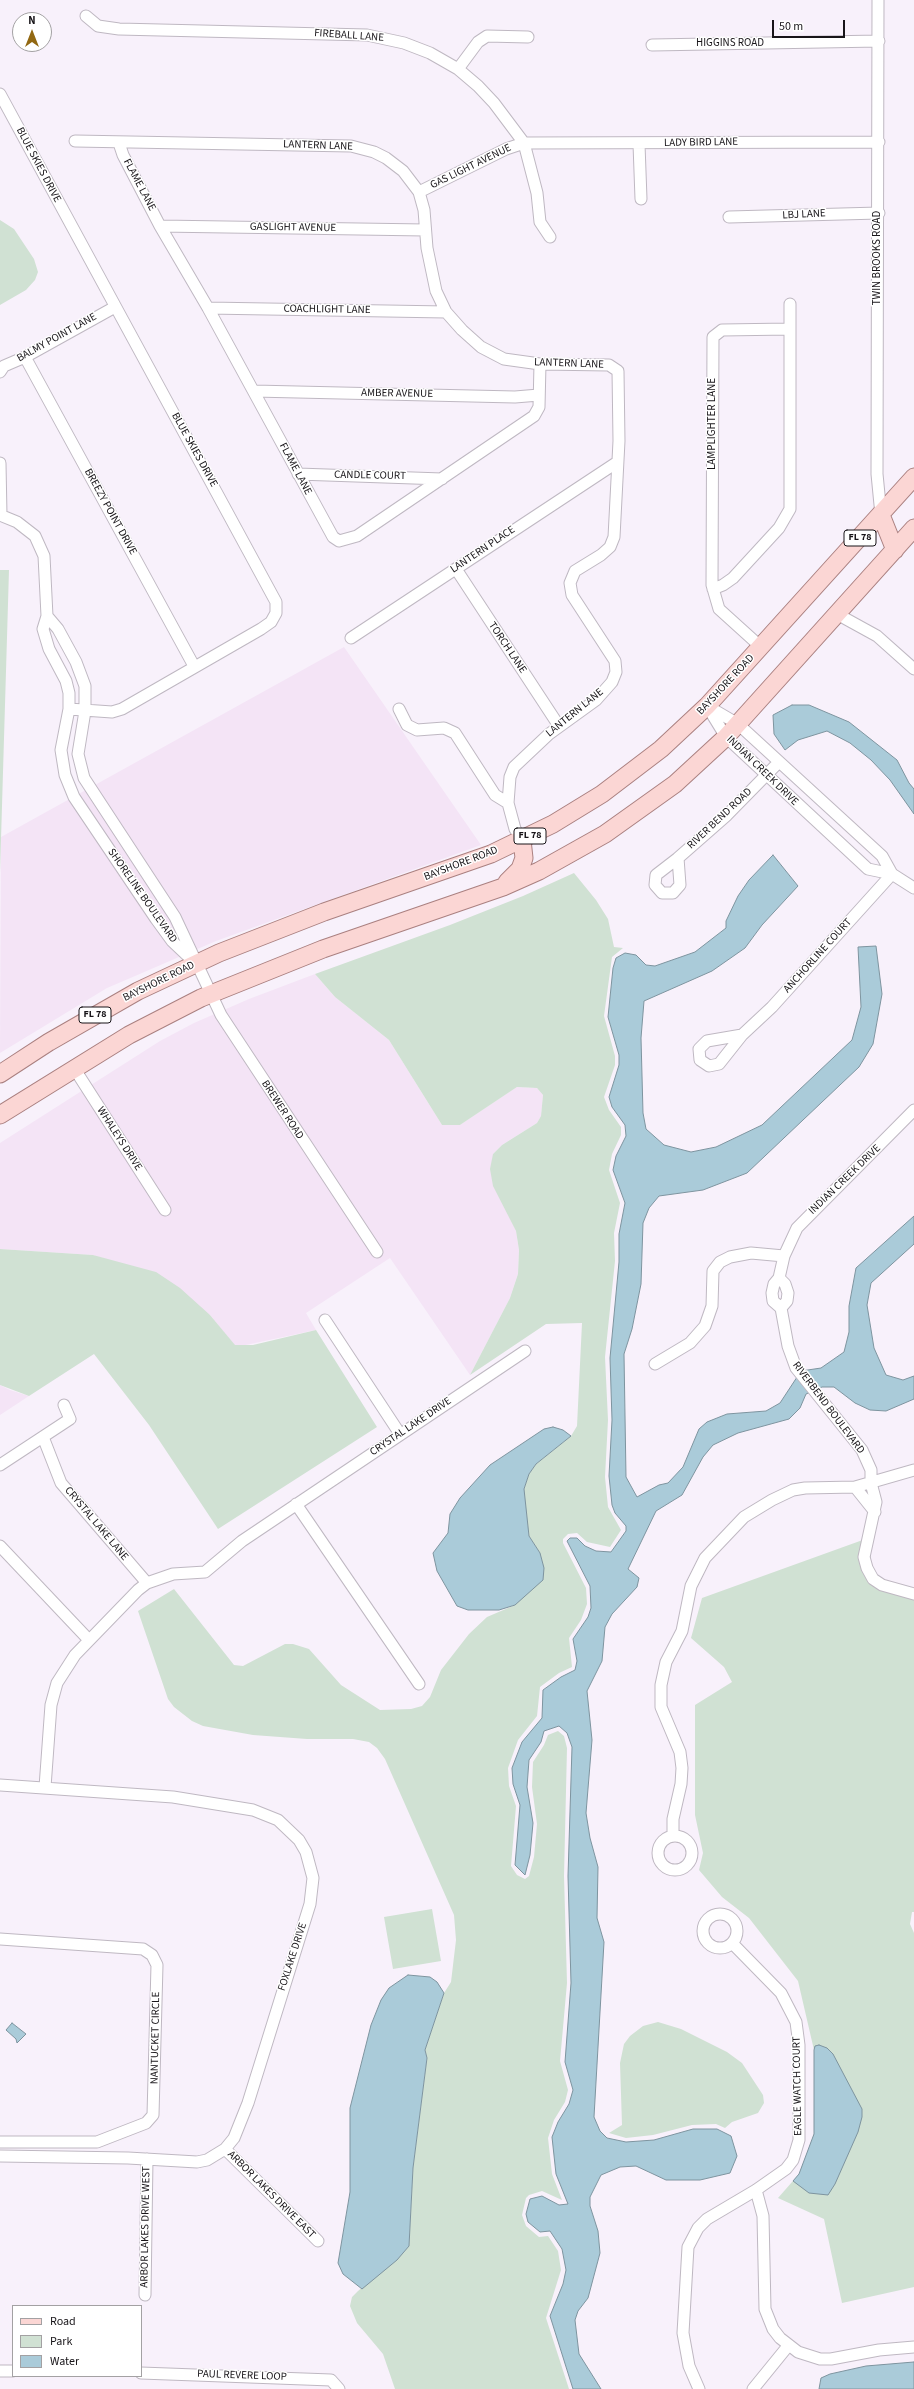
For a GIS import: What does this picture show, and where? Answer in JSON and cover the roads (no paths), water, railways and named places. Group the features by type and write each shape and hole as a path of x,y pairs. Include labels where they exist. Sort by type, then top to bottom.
{"main road":[{"name":"BAYSHORE ROAD","path":"0,1074 97,1014 138,991 195,964 284,927 452,868 522,840 602,794 628,776 707,706 914,477"},
{"path":"881,515 895,550"},
{"path":"0,1115 74,1068 138,1030 210,994 323,949 503,887 539,871 605,834 674,784 726,737 914,528"},
{"path":"503,887 520,869 524,858 522,840"}],"street":[{"name":"TWIN BROOKS ROAD","path":"878,0 879,142 877,474 881,515"},
{"name":"FIREBALL LANE","path":"86,16 98,26 119,29 340,34 379,37 416,47 458,69 494,103 524,144 537,193 540,222 550,237"},
{"path":"458,69 478,42 487,36 528,37"},
{"name":"HIGGINS ROAD","path":"652,45 879,41"},
{"name":"BLUE SKIES DRIVE","path":"0,94 276,602 276,613 271,622 122,709 112,712 69,709"},
{"name":"LANTERN LANE","path":"75,141 357,147 374,152 395,164 419,192 424,210 430,269 436,291 446,312 462,330 492,354 504,359 540,364 609,365 618,371 619,441 616,463 614,537 610,547 601,555 575,571 570,583 572,595 613,657 616,672 612,682 596,700 559,726 514,767 510,783 508,803 515,829 522,840"},
{"name":"FLAME LANE","path":"119,142 122,155 160,226 208,308 333,537 340,541 357,536 534,416 539,406 540,364"},
{"name":"LADY BIRD LANE","path":"524,144 879,142"},
{"name":"GAS LIGHT AVENUE","path":"419,192 506,149 524,144"},
{"path":"639,144 641,199"},
{"name":"LBJ LANE","path":"729,217 878,213"},
{"name":"GASLIGHT AVENUE","path":"160,226 426,230"},
{"path":"713,589 723,586 733,578 779,528 790,509 790,304"},
{"name":"BALMY POINT LANE","path":"0,372 4,366 25,357 115,307"},
{"name":"COACHLIGHT LANE","path":"208,308 446,312"},
{"name":"LAMPLIGHTER LANE","path":"761,647 718,609 713,589 713,337 722,330 789,329"},
{"name":"BREEZY POINT DRIVE","path":"25,357 194,666"},
{"name":"AMBER AVENUE","path":"254,391 515,397 539,395"},
{"path":"0,463 0,515"},
{"name":"LANTERN PLACE","path":"351,638 616,463"},
{"name":"CANDLE COURT","path":"298,474 442,479"},
{"name":"SHORELINE BOULEVARD","path":"0,515 27,529 40,545 44,563 46,616 43,629 49,649 66,681 69,709 61,750 65,775 74,797 156,920 172,941 195,964"},
{"name":"TORCH LANE","path":"456,569 559,726"},
{"path":"837,614 877,636 914,669"},
{"name":"SHORELINE BOULEVARD","path":"46,616 58,629 76,662 85,686 85,711 78,754 84,778 175,917 195,964"},
{"name":"INDIAN CREEK DRIVE","path":"707,706 738,724 882,856 892,874"},
{"name":"INDIAN CREEK DRIVE","path":"707,706 726,737 868,869 892,874 914,888"},
{"path":"399,709 407,725 417,730 444,728 455,733 495,795 508,803"},
{"name":"RIVER BEND ROAD","path":"678,858 727,815 779,762"},
{"name":"ANCHORLINE COURT","path":"742,1035 772,1007 892,874"},
{"name":"BREWER ROAD","path":"195,964 221,1015 297,1133 377,1252"},
{"name":"WHALEYS DRIVE","path":"74,1068 165,1210"},
{"name":"INDIAN CREEK DRIVE","path":"784,1256 792,1238 805,1219 914,1110"},
{"path":"655,1364 690,1343 705,1326 712,1306 713,1271 720,1262 730,1257 751,1253 784,1256"},
{"name":"RIVERBEND BOULEVARD","path":"784,1256 779,1278 774,1284 772,1293 773,1301 780,1308 791,1358 797,1370 862,1450 871,1470 871,1483 876,1502 864,1556 867,1568 873,1579 882,1585 914,1594"},
{"path":"779,1278 785,1284 788,1293 787,1301 780,1308"},
{"path":"325,1320 400,1434"},
{"name":"CRYSTAL LAKE DRIVE","path":"45,1787 54,1694 67,1665 89,1640 147,1583 173,1574 205,1572 242,1541 525,1350"},
{"path":"0,1465 70,1419 64,1405"},
{"name":"CRYSTAL LAKE LANE","path":"43,1437 61,1483 147,1583"},
{"path":"673,1835 673,1819 681,1784 682,1768 680,1752 661,1707 662,1685 666,1662 682,1631 688,1598 699,1567 711,1550 744,1517 772,1500 793,1490 805,1488 855,1487 914,1470"},
{"path":"855,1487 875,1512"},
{"path":"296,1504 419,1684"},
{"path":"0,1546 89,1640"},
{"name":"FOXLAKE DRIVE","path":"0,1785 173,1797 253,1810 278,1820 290,1829 306,1852 313,1878 310,1904 240,2126 234,2138 225,2149 207,2160 197,2162 147,2159 0,2156"},
{"name":"NANTUCKET CIRCLE","path":"0,1939 143,1949 152,1955 157,1965 153,2115 146,2123 98,2142 0,2142"},
{"name":"EAGLE WATCH COURT","path":"699,2389 689,2366 683,2333 688,2247 698,2228 707,2219 756,2190 786,2169 797,2150 798,2034 792,2012 781,1993 732,1943"},
{"name":"ARBOR LAKES DRIVE EAST","path":"225,2149 318,2241"},
{"name":"ARBOR LAKES DRIVE WEST","path":"145,2295 147,2159"},
{"path":"756,2190 763,2216 765,2309 773,2329 788,2346 808,2356 831,2359 879,2350 914,2347"},
{"path":"753,2389 788,2346"},
{"path":"0,2371 12,2371"},
{"name":"PAUL REVERE LOOP","path":"142,2374 332,2380 339,2389"}],"water":[{"path":"792,705 809,705 849,722 897,760 909,783 914,789 914,814 890,780 871,760 850,743 827,731 798,740 785,750 774,734 773,715"},
{"path":"773,855 798,886 762,925 745,948 712,971 644,1001 641,1038 643,1113 646,1129 664,1145 691,1152 716,1147 762,1125 852,1040 861,1007 858,947 876,946 882,994 873,1044 859,1067 747,1173 703,1190 659,1196 649,1208 643,1223 641,1284 632,1329 624,1354 626,1477 637,1497 659,1485 668,1483 683,1467 699,1429 707,1422 727,1414 766,1411 780,1403 801,1371 821,1368 844,1352 849,1332 849,1306 856,1268 914,1216 914,1244 871,1283 867,1305 874,1348 886,1375 903,1380 914,1376 914,1399 886,1411 870,1410 855,1403 834,1387 822,1387 806,1394 800,1408 789,1419 738,1433 713,1445 703,1457 682,1495 656,1511 628,1569 639,1578 637,1587 612,1614 605,1627 602,1661 587,1691 592,1740 586,1813 590,1838 598,1867 597,1918 604,1942 594,2117 600,2131 607,2138 626,2142 654,2140 693,2129 717,2129 731,2136 737,2156 730,2173 700,2180 666,2180 636,2166 620,2167 601,2175 590,2197 590,2206 598,2231 600,2253 588,2298 578,2311 575,2320 579,2354 601,2389 573,2389 550,2316 563,2284 566,2270 562,2249 550,2231 540,2232 528,2222 526,2214 530,2199 542,2196 559,2205 568,2204 556,2174 552,2137 558,2122 569,2104 573,2090 565,2062 571,1983 568,1876 572,1747 567,1733 559,1726 544,1731 541,1742 529,1760 527,1787 533,1823 530,1855 525,1875 515,1865 520,1805 513,1784 512,1768 522,1742 542,1718 543,1690 561,1677 575,1670 577,1661 573,1639 588,1617 591,1608 590,1586 567,1541 570,1538 577,1538 585,1546 596,1551 611,1552 626,1531 626,1526 615,1513 612,1505 609,1476 612,1420 610,1358 619,1262 619,1234 625,1203 613,1170 616,1156 626,1136 625,1125 612,1107 609,1097 619,1065 619,1055 608,1017 613,968 616,958 625,953 636,955 646,965 655,966 695,952 726,928 726,921 738,896 749,880"},
{"path":"553,1427 563,1430 571,1436 536,1464 529,1474 524,1489 529,1536 540,1553 544,1568 543,1580 515,1605 499,1610 468,1610 457,1606 437,1571 433,1553 448,1533 450,1514 460,1498 490,1465 544,1429"},
{"path":"408,1975 430,1977 437,1982 444,1993 425,2050 427,2058 413,2168 409,2246 397,2260 362,2289 343,2274 338,2263 350,2192 350,2108 371,2025 381,2000 389,1988"},
{"path":"12,2023 26,2034 17,2043 16,2039 6,2030"},
{"path":"819,2045 827,2048 833,2054 862,2109 862,2117 858,2132 835,2184 828,2195 809,2193 793,2181 799,2174 814,2134 814,2050 815,2046"},
{"path":"914,2362 914,2389 819,2389 821,2378 830,2374 866,2366"}]}
